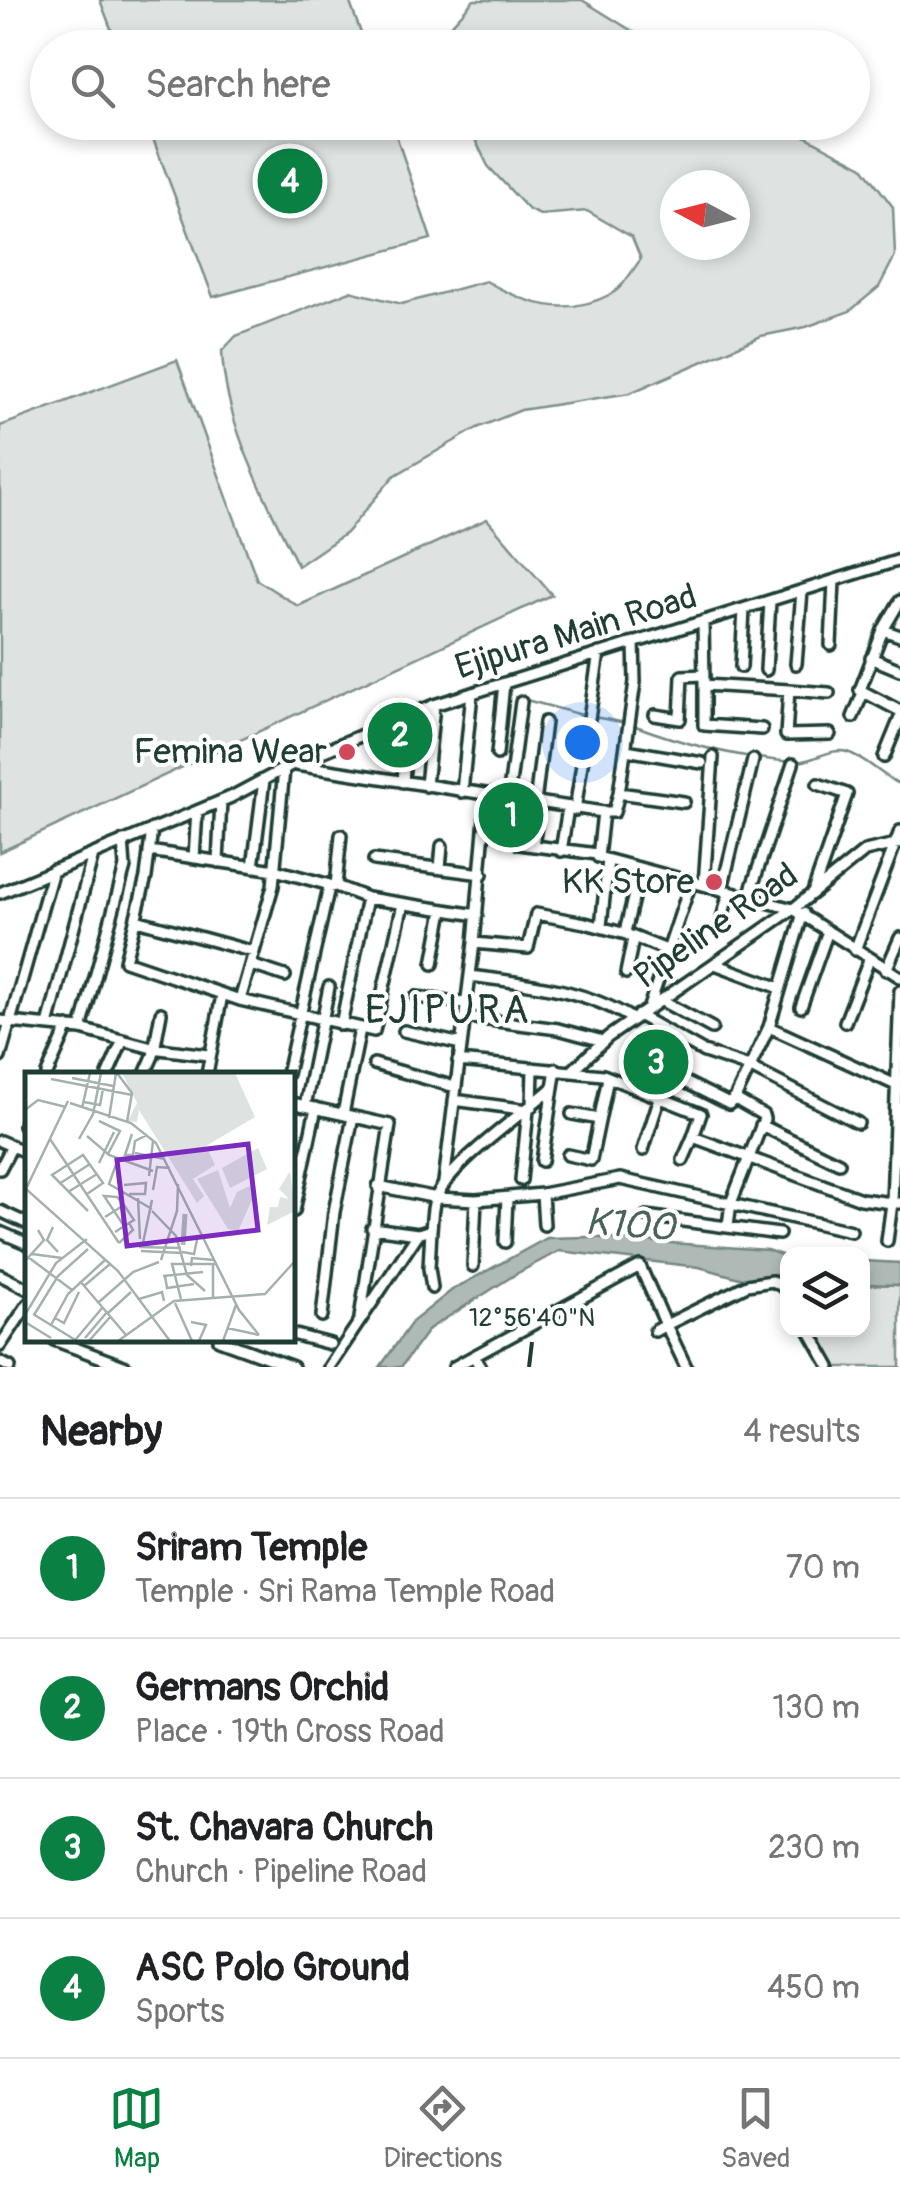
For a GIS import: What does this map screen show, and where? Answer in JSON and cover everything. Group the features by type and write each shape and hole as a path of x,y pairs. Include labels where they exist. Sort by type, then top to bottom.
{"street":[{"name":"Ejipura Main Road","path":"0,893 221,801 289,766 408,715 900,560"},
{"path":"830,644 834,581"},
{"path":"796,664 802,591"},
{"path":"766,670 770,601"},
{"path":"900,602 883,630 860,688 900,710"},
{"path":"741,667 744,610"},
{"path":"703,621 704,725 762,729"},
{"path":"883,630 900,636"},
{"path":"240,1000 272,892 289,766 571,809 614,812 635,682 634,642"},
{"path":"561,851 599,653"},
{"path":"871,658 900,670"},
{"path":"654,715 680,719 682,676 829,693"},
{"path":"497,754 504,682"},
{"path":"790,690 786,735 830,734"},
{"path":"462,792 472,693"},
{"path":"853,717 863,693"},
{"path":"508,799 521,702"},
{"path":"426,786 434,706"},
{"path":"402,782 408,715"},
{"path":"884,756 900,718"},
{"path":"534,846 546,722"},
{"path":"626,750 702,763"},
{"path":"704,884 713,757"},
{"path":"722,919 753,760"},
{"path":"749,896 793,764"},
{"path":"253,867 264,780"},
{"path":"813,892 846,794 818,784"},
{"path":"618,793 684,802"},
{"path":"444,1182 482,874 487,796"},
{"path":"218,862 221,801"},
{"path":"194,858 197,810"},
{"path":"597,854 603,812"},
{"path":"152,829 126,961 240,1000 360,1030 375,1029 403,904"},
{"path":"855,950 900,831"},
{"path":"288,1072 333,886 341,835"},
{"path":"81,1030 125,867 123,840"},
{"name":"Pipeline Road","path":"572,1071 603,1041 660,1000 798,911 813,892 865,851 898,843"},
{"path":"519,844 597,854 798,911 900,977"},
{"path":"440,868 442,846"},
{"path":"148,851 274,870 367,898 477,915"},
{"path":"48,1026 93,856"},
{"path":"374,860 482,874"},
{"path":"600,926 608,860"},
{"path":"626,973 628,935 640,869"},
{"path":"0,1056 53,870"},
{"path":"649,1008 691,882"},
{"path":"341,1025 367,898"},
{"path":"433,964 443,910"},
{"path":"674,1077 729,1104 735,1098 769,1027 798,911"},
{"path":"474,944 528,948 536,914 600,926 669,951"},
{"path":"136,920 254,952"},
{"path":"802,1007 828,931"},
{"path":"886,970 900,938"},
{"path":"845,1022 869,960"},
{"path":"714,964 780,988"},
{"path":"251,965 285,976"},
{"path":"470,976 515,982 610,1005 704,1052 749,1067 858,1123"},
{"path":"295,1205 329,987"},
{"path":"887,1241 896,1203 900,991"},
{"path":"206,1072 222,994"},
{"path":"416,996 466,1003"},
{"path":"660,1000 712,1028"},
{"path":"146,1072 161,1013"},
{"path":"465,1017 544,1027 603,1041"},
{"path":"0,1021 68,1027 152,1048 208,1056"},
{"path":"48,1072 68,1027"},
{"path":"769,1027 896,1086"},
{"path":"322,1316 360,1030"},
{"path":"404,1031 460,1044"},
{"path":"109,1072 123,1040"},
{"path":"458,1061 556,1068 608,1078 700,1114 683,1160"},
{"path":"374,1064 455,1087"},
{"path":"521,1180 533,1068"},
{"path":"542,1161 556,1068"},
{"path":"568,1154 590,1160 608,1078"},
{"path":"432,1288 432,1230 436,1198 444,1182 553,1087"},
{"path":"643,1150 660,1098"},
{"path":"728,1226 731,1203 763,1114 735,1098"},
{"path":"454,1100 530,1108"},
{"path":"295,1104 390,1125 360,1321"},
{"path":"572,1114 600,1119"},
{"path":"761,1125 838,1163"},
{"path":"693,1137 862,1199 896,1203"},
{"path":"0,1141 25,1152"},
{"path":"0,1169 12,1146"},
{"path":"378,1186 436,1198 476,1200 542,1194 620,1179 851,1231"},
{"path":"542,1194 544,1226"},
{"path":"505,1242 507,1198"},
{"path":"472,1266 476,1200"},
{"path":"0,1211 25,1223"},
{"path":"646,1216 778,1234"},
{"path":"372,1228 418,1234 432,1230"},
{"path":"0,1232 25,1243"},
{"path":"329,1367 418,1234"},
{"path":"454,1367 640,1266 686,1367"},
{"path":"0,1275 25,1288"},
{"path":"655,1331 747,1285 772,1281 780,1285"},
{"path":"0,1346 25,1309"},
{"path":"15,1324 25,1328"},
{"path":"295,1335 330,1344"},
{"path":"814,1337 830,1367"},
{"path":"59,1342 126,1367"},
{"path":"224,1342 293,1367"},
{"path":"474,1356 480,1367"},
{"path":"0,1362 10,1367"}],"shaded area":[{"path":"100,0 349,0 360,30 111,30"},
{"path":"474,0 582,0 631,30 447,30"},
{"path":"153,140 398,140 431,239 213,297"},
{"path":"475,140 812,140 863,167 893,207 895,256 879,287 850,311 806,327 761,336 630,393 521,410 477,428 394,476 346,533 298,566 239,434 222,351 236,336 350,291 402,304 486,281 531,302 578,305 615,291 641,259 632,237 587,211 540,215 529,210 488,166"},
{"path":"177,360 257,580 298,606 487,519 552,595 0,852 0,426"},
{"name":"K100","path":"588,1237 767,1250 780,1255 780,1281 743,1279 699,1267 559,1251 429,1329 401,1367 380,1367 412,1322 452,1290 547,1238"},
{"path":"870,1261 900,1263 900,1285 870,1284"},
{"path":"870,1284 900,1285 900,1367 824,1367 807,1337 870,1337"}],"waterway":[{"path":"515,697 586,716"},
{"path":"594,717 626,723"},
{"path":"633,725 712,749 774,760 801,762 847,752 900,784"}],"place":[{"name":"ASC Polo Ground","path":"290,181"},
{"name":"Germans Orchid","path":"400,735"},
{"name":"Femina Wear","path":"347,752"},
{"name":"Sriram Temple","path":"511,815"},
{"name":"KK Store","path":"714,882"},
{"name":"St. Chavara Church","path":"656,1062"}],"district":[{"name":"EJIPURA","path":"448,1010"}]}
